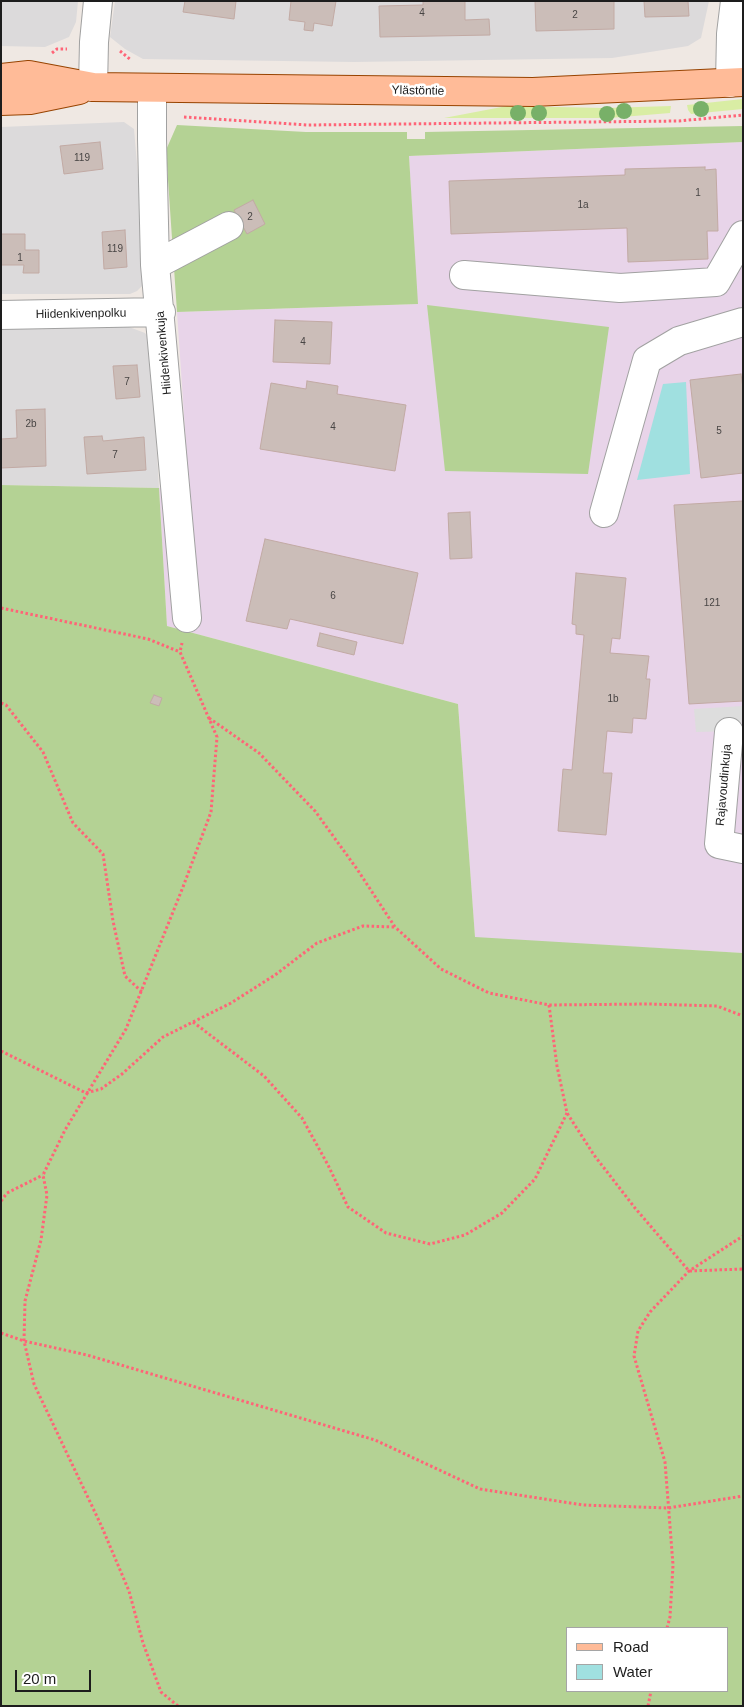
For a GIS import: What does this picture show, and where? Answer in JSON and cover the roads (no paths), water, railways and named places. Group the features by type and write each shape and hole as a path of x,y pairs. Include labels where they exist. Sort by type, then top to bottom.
{"main road":[{"name":"Ylästöntie","path":"1,78 29,75 93,87 533,92 736,82"},
{"name":"Ylästöntie","path":"1,101 30,100 93,87"}],"street":[{"path":"93,87 94,42 98,1"},
{"path":"735,1 731,34 736,82"},
{"name":"Hiidenkivenkuja","path":"152,88 155,265 187,618"},
{"path":"155,265 229,226"},
{"path":"464,276 620,288 716,282 743,235"},
{"name":"Hiidenkivenpolku","path":"1,315 160,312"},
{"path":"604,513 646,360 679,341 743,322"},
{"name":"Rajavoudinkuja","path":"729,732 719,844 743,849"}],"water":[{"path":"686,382 690,474 637,480 663,384"}]}
